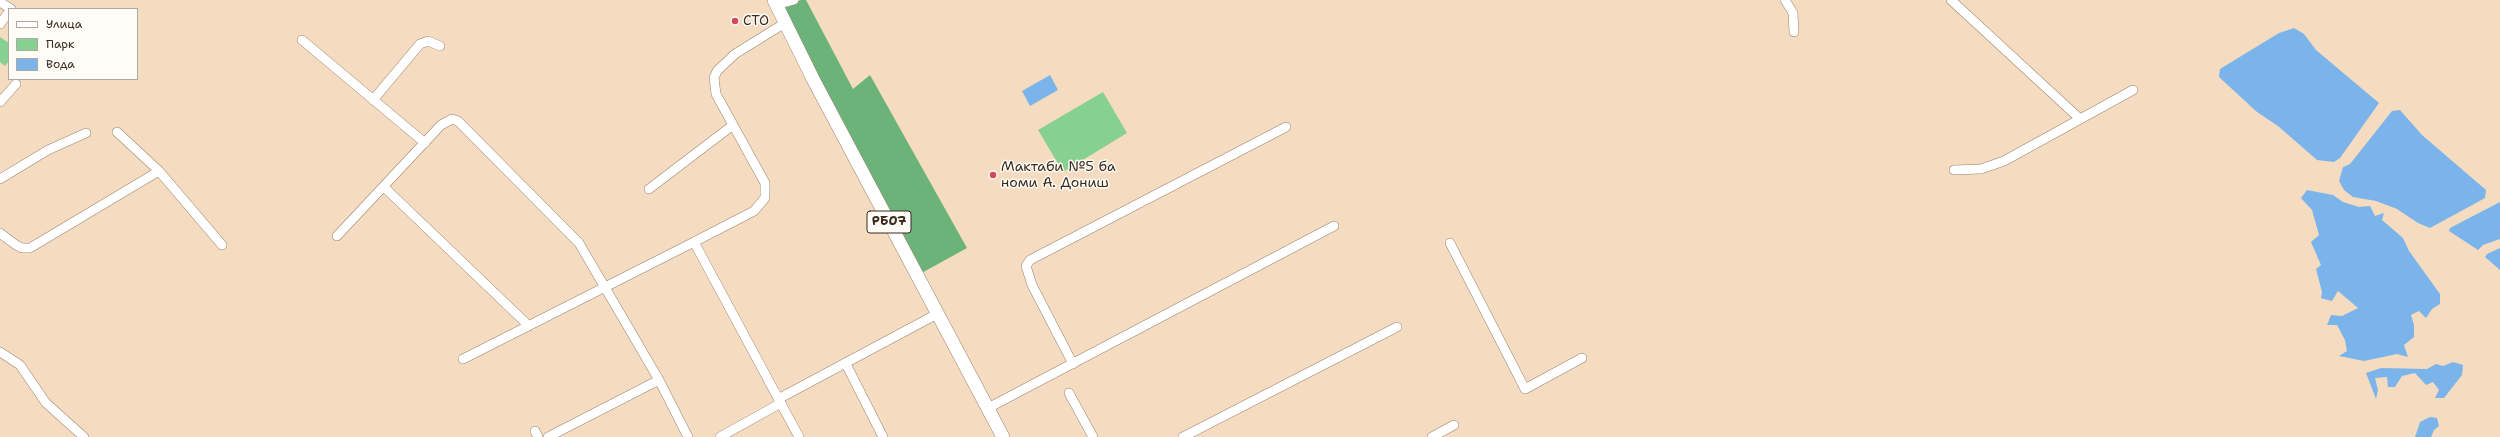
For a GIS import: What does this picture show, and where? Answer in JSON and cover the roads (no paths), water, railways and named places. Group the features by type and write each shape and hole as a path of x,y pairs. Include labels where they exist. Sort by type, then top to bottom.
{"highway":[{"name":"РБ07","path":"775,3 937,314 1003,437"}],"street":[{"path":"775,3 794,0"},
{"path":"1785,0 1793,13 1794,32"},
{"path":"1951,0 2079,118"},
{"path":"0,2 9,8"},
{"path":"0,24 8,13"},
{"path":"463,359 606,288 754,211 765,198 765,183 716,94 714,86 716,71 735,54 785,23"},
{"path":"302,40 425,143"},
{"path":"373,100 420,44 428,41 440,46"},
{"path":"0,102 16,84"},
{"path":"1954,170 1981,168 2004,161 2079,118 2133,90"},
{"path":"337,236 447,121 452,119 458,121 567,229 579,243 659,380 688,437"},
{"path":"649,189 733,125"},
{"path":"1073,364 1032,285 1026,266 1030,260 1286,127"},
{"path":"117,132 159,171 222,245"},
{"path":"0,179 48,150 86,133"},
{"path":"0,233 22,248 30,248 159,171"},
{"path":"384,186 529,326"},
{"path":"988,408 1334,226"},
{"path":"694,242 799,437"},
{"path":"1450,243 1525,389 1582,358"},
{"path":"720,437 780,401 937,314"},
{"path":"1183,437 1397,327"},
{"path":"0,352 20,365 46,403 84,437"},
{"path":"846,364 883,437"},
{"path":"548,437 659,380"},
{"path":"1070,393 1093,437"},
{"path":"1432,437 1454,425"}],"water":[{"path":"2294,28 2304,34 2316,50 2379,103 2340,158 2334,162 2317,160 2278,126 2257,112 2219,77 2220,69 2279,33"},
{"path":"1050,75 1058,90 1030,106 1022,91"},
{"path":"2400,110 2422,135 2486,190 2485,198 2430,228 2418,223 2397,209 2376,201 2353,197 2344,190 2339,181 2343,167 2350,164 2392,111"},
{"path":"2307,190 2333,195 2343,202 2359,207 2370,206 2375,216 2384,213 2382,220 2403,238 2409,251 2440,294 2440,304 2432,309 2426,318 2419,311 2411,315 2414,325 2414,337 2404,345 2408,357 2397,354 2364,361 2339,356 2347,351 2345,340 2337,325 2327,325 2331,315 2342,316 2358,308 2338,291 2332,301 2321,298 2322,292 2316,269 2321,265 2311,242 2319,235 2312,210 2301,198"},
{"path":"2500,202 2500,239 2483,245 2478,250 2449,231 2450,228"},
{"path":"2500,248 2500,270 2485,257 2487,254"},
{"path":"2453,362 2463,365 2462,375 2444,398 2435,398 2439,390 2433,382 2426,385 2415,373 2402,376 2395,387 2388,387 2387,377 2375,378 2378,390 2376,399 2366,373 2381,368 2427,369 2436,364 2443,366"},
{"path":"2430,417 2437,418 2439,426 2434,430 2431,437 2415,437 2420,422"}],"place":[{"name":"СТО","path":"735,21"},
{"name":"Мактаби №5 ба номи А. Дониш","path":"993,175"}]}
